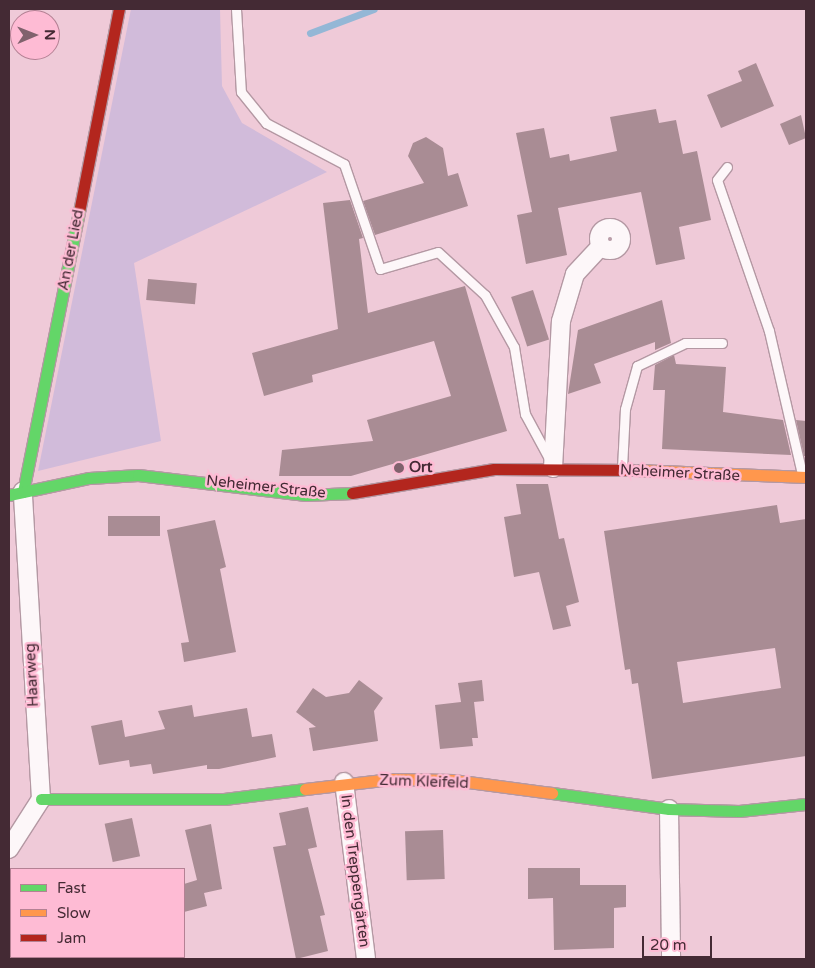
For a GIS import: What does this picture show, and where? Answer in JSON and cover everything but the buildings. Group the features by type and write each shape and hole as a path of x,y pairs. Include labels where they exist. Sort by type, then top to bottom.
{"street":[{"name":"An der Lied","path":"16,493 119,9"},
{"path":"552,466 561,321 575,274 601,246"},
{"name":"Neheimer Straße","path":"16,493 89,478 138,475 335,495 456,473 552,466 804,477"},
{"name":"Haarweg","path":"16,493 41,799"},
{"name":"Zum Kleifeld","path":"41,799 224,799 344,782 453,780 669,809 739,811 806,804"},
{"name":"In den Treppengärten","path":"344,782 366,959"},
{"path":"9,848 41,799"},
{"path":"669,809 671,959"}],"lane":[{"path":"236,9 241,92 266,123 344,164 380,269 438,252 485,295 514,347 525,414 552,466"},
{"path":"727,167 717,180 768,331 804,477"},
{"path":"622,470 625,409 637,366 685,343 722,343"}],"shaded area":[{"path":"131,9 220,9 222,86 242,123 327,172 134,263 161,441 38,471"}],"waterway":[{"path":"310,33 374,9"}],"traffic: fast":[{"path":"23,492 80,207"},
{"path":"9,495 89,478 138,475 306,495 352,493"},
{"path":"41,799 224,799 305,789"},
{"path":"552,793 669,809 739,811 806,804"}],"traffic: slow":[{"path":"637,470 806,477"},
{"path":"305,789 391,779 453,780 552,793"}],"traffic: jam":[{"path":"80,207 119,9"},
{"path":"352,493 494,469 637,470"}],"place":[{"name":"Ort","path":"399,468"}]}
